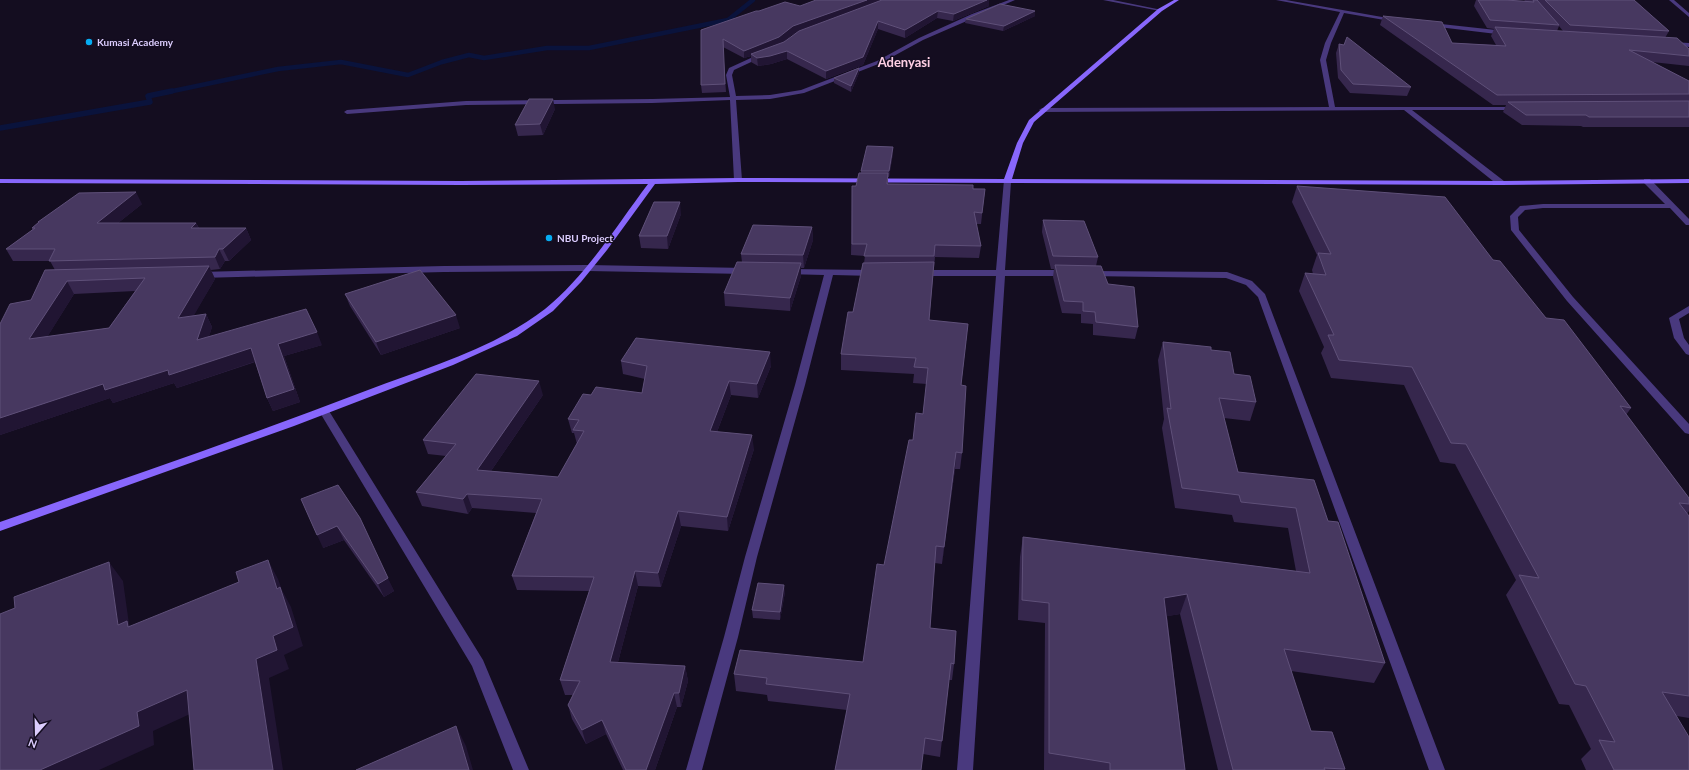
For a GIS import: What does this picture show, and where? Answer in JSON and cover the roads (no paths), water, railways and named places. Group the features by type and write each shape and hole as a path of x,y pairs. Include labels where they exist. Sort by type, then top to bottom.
{"street":[{"path":"347,112 466,103 652,101 770,97 802,92 879,62 921,39 974,15 1013,0"},
{"path":"1105,0 1160,10"},
{"path":"965,770 1007,182 1020,143 1031,121 1160,10 1177,0"},
{"path":"1278,0 1293,1 1342,12 1405,21"},
{"path":"1671,0 1689,16"},
{"path":"1332,108 1323,60 1328,43 1342,12"},
{"path":"1428,24 1509,34"},
{"path":"1665,43 1689,45"},
{"path":"738,180 733,98 729,75 731,69 748,60 771,52"},
{"path":"1404,108 1502,183"},
{"path":"1042,110 1523,108"},
{"path":"0,180 410,184 738,180 1502,183 1689,181"},
{"path":"1647,181 1689,223"},
{"path":"0,527 324,411 478,351 520,329 549,309 588,268 653,182"},
{"path":"1671,206 1544,206 1523,208 1514,216 1515,230 1570,299 1689,431"},
{"path":"191,275 444,269 588,268 751,271"},
{"path":"782,272 883,273"},
{"path":"914,273 1000,272 1227,276 1249,283 1262,296 1437,770"},
{"path":"694,770 731,637 751,557 800,385 829,273"},
{"path":"1689,309 1674,318 1679,338 1689,352"},
{"path":"324,411 478,664 521,770"}],"waterway":[{"path":"168,92 278,69 341,62 408,75 442,62 469,55 484,58 547,48 589,48 728,20 753,0"},
{"path":"0,128 150,102 148,96 172,91"}],"place":[{"name":"Kumasi Academy","path":"89,42"},
{"name":"NBU Project","path":"549,238"}],"district":[{"name":"Adenyasi","path":"904,62"}]}
